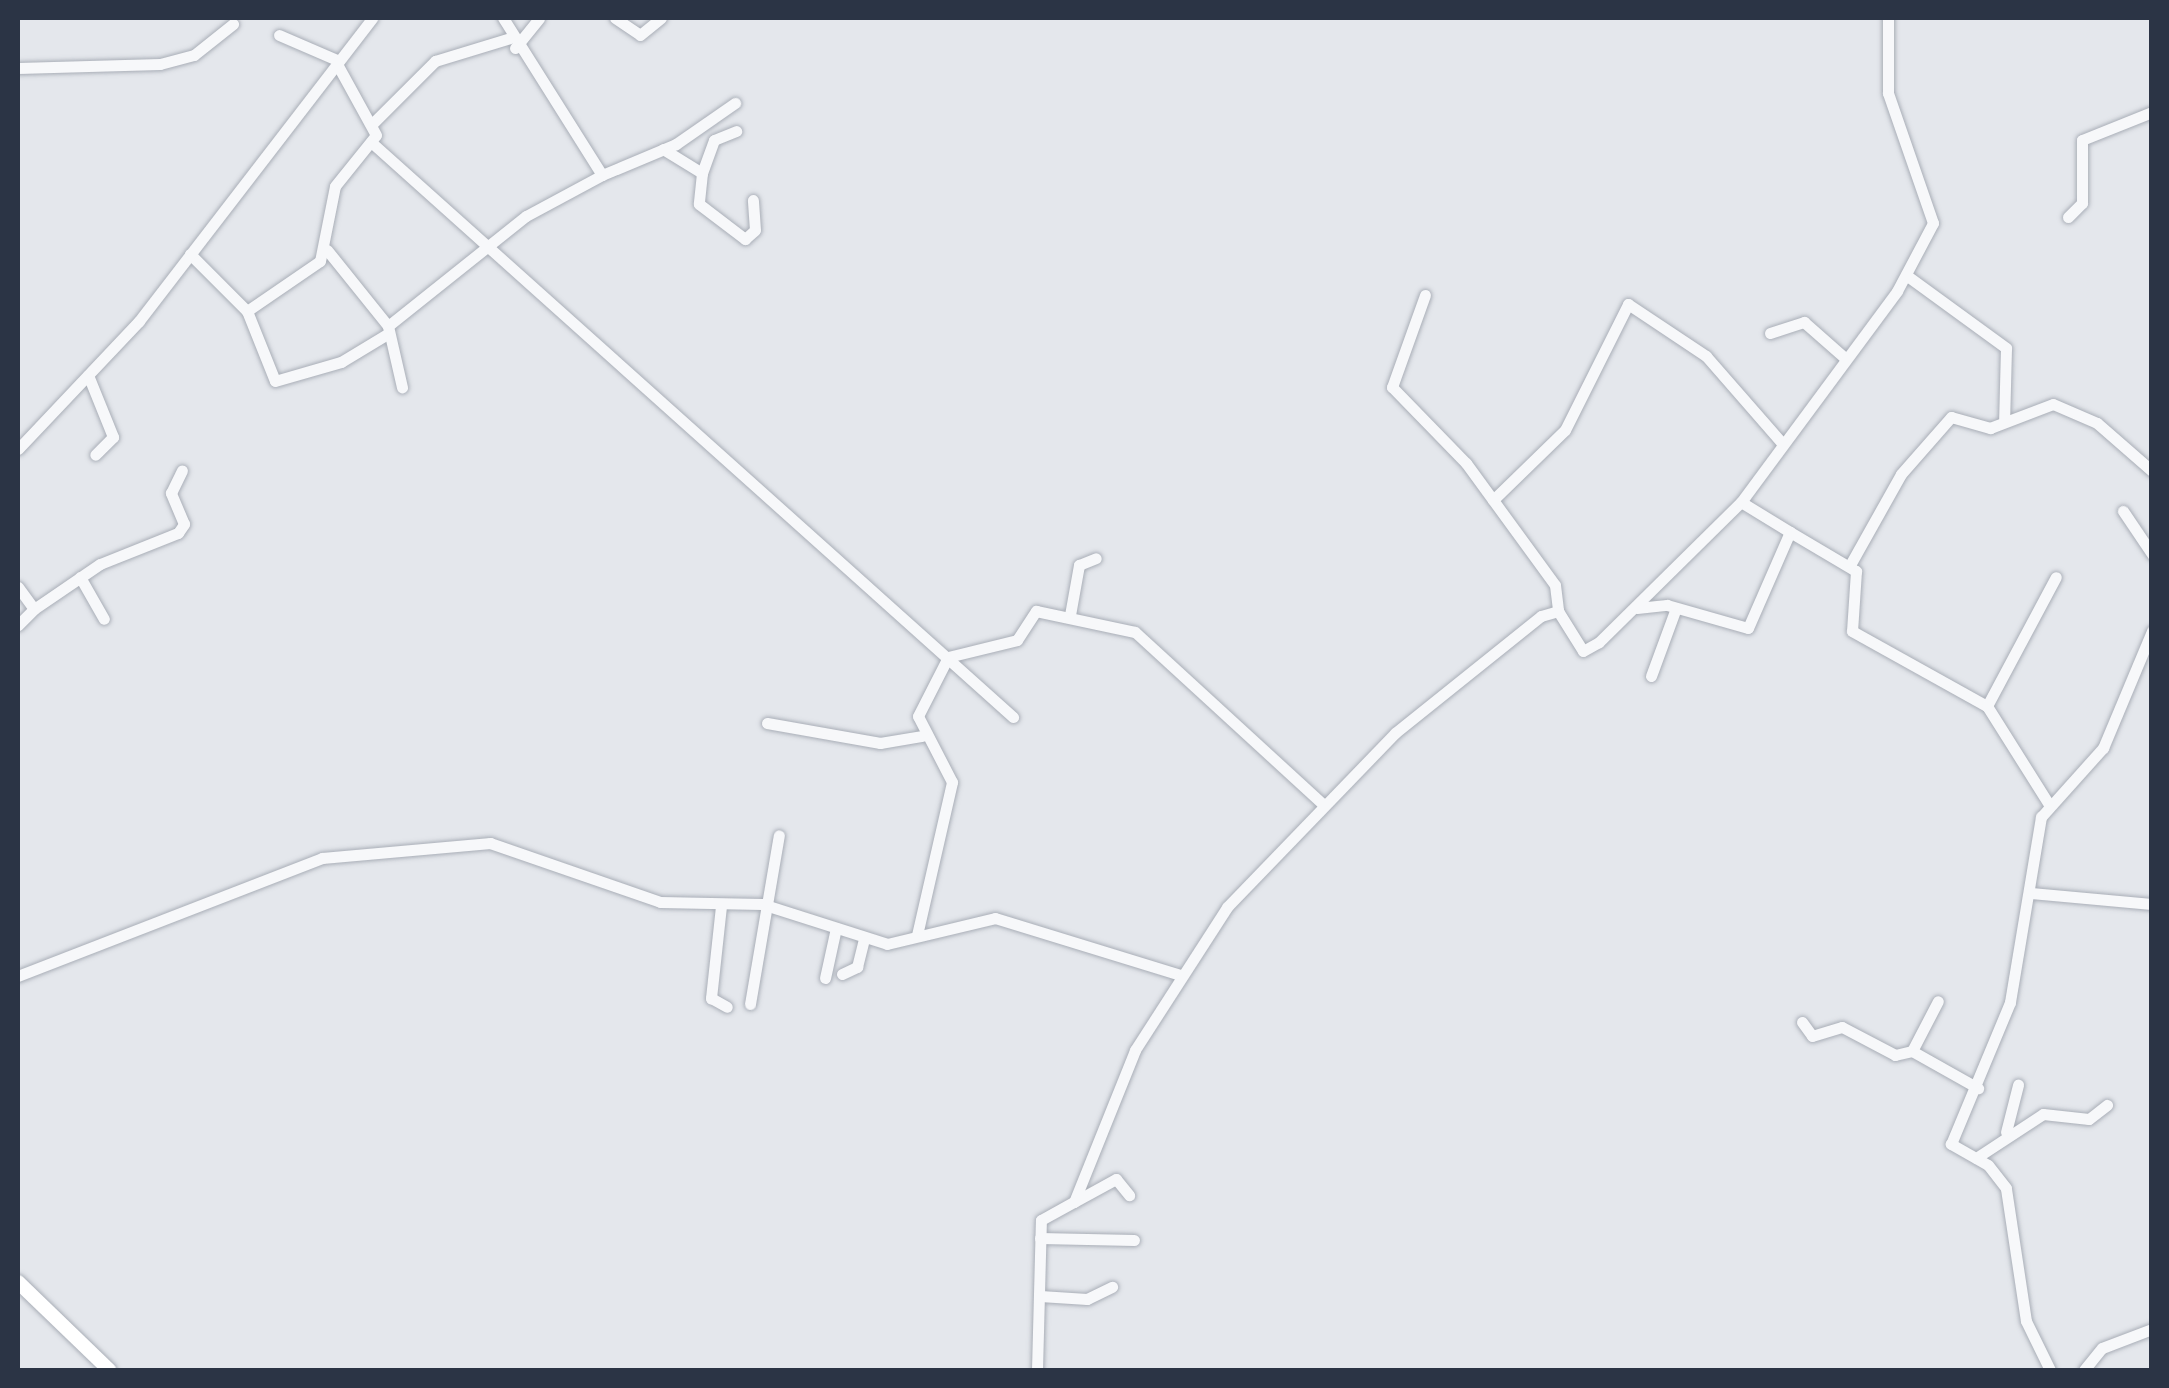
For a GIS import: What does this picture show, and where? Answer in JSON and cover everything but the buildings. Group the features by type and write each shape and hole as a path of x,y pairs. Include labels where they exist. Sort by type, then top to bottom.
{"main road":[{"path":"18,1282 110,1370"}],"street":[{"path":"18,449 88,375 190,254 372,18"},
{"path":"503,18 512,43 602,174"},
{"path":"373,123 435,61 512,43 538,18"},
{"path":"615,18 640,35 661,18"},
{"path":"1424,295 1392,387 1440,430 1494,500 1555,585 1558,611 1584,651 1634,608 1740,502 1906,275 1933,223 1888,93 1888,18"},
{"path":"18,68 160,64 194,55 233,24"},
{"path":"247,310 327,250 336,186 371,142 373,123 338,63 280,35"},
{"path":"190,254 247,310 275,381 342,362 389,330 488,246 602,174 663,150 735,103"},
{"path":"2068,217 2082,203 2082,140 2152,112"},
{"path":"736,131 714,140 702,173 699,204 745,238 755,230 754,200"},
{"path":"371,142 757,479 1013,717"},
{"path":"663,150 702,173"},
{"path":"327,250 389,330 402,387"},
{"path":"1906,275 2006,348 2004,422"},
{"path":"1494,500 1565,430 1628,304 1706,356 1782,443"},
{"path":"1770,333 1804,322 1845,358"},
{"path":"88,375 113,439 94,455"},
{"path":"1850,565 1937,426 1950,417 2004,422 2042,405 2066,408 2152,472"},
{"path":"18,625 80,577 182,530 171,493 182,470"},
{"path":"1740,502 1850,565 1859,587 1852,631 1987,706 2048,804"},
{"path":"2124,511 2152,554"},
{"path":"1634,608 1676,608 1748,628 1790,532"},
{"path":"1070,616 1079,566 1096,558"},
{"path":"80,577 104,620"},
{"path":"1987,706 2056,577"},
{"path":"18,587 34,609"},
{"path":"1651,676 1676,608"},
{"path":"917,934 952,782 922,736 918,716 948,657 1018,640 1036,611 1070,616 1142,637 1323,804"},
{"path":"1074,1202 1101,1117 1180,975 1227,907 1400,729 1558,611"},
{"path":"2050,1370 2026,1321 2006,1188 1976,1158 1951,1144 1978,1088 2010,1002 2048,804 2103,748 2152,632"},
{"path":"767,723 880,743 922,736"},
{"path":"750,1004 762,904 779,836"},
{"path":"18,976 197,900 388,847 490,843 647,899 722,906 762,904 864,938 896,944 917,934 995,918 1180,975"},
{"path":"2031,893 2152,904"},
{"path":"722,906 711,998 727,1007"},
{"path":"825,978 836,928"},
{"path":"842,974 857,967 864,938"},
{"path":"1912,1051 1938,1001"},
{"path":"1802,1022 1812,1036 1842,1027 1894,1055 1912,1051 1978,1088"},
{"path":"2006,1132 2018,1085"},
{"path":"1976,1158 2006,1132 2047,1113 2089,1119 2107,1105"},
{"path":"1037,1370 1041,1220 1116,1179 1129,1194"},
{"path":"1040,1238 1134,1240"},
{"path":"1040,1296 1086,1300 1112,1287"},
{"path":"2084,1370 2102,1348 2152,1329"}]}
